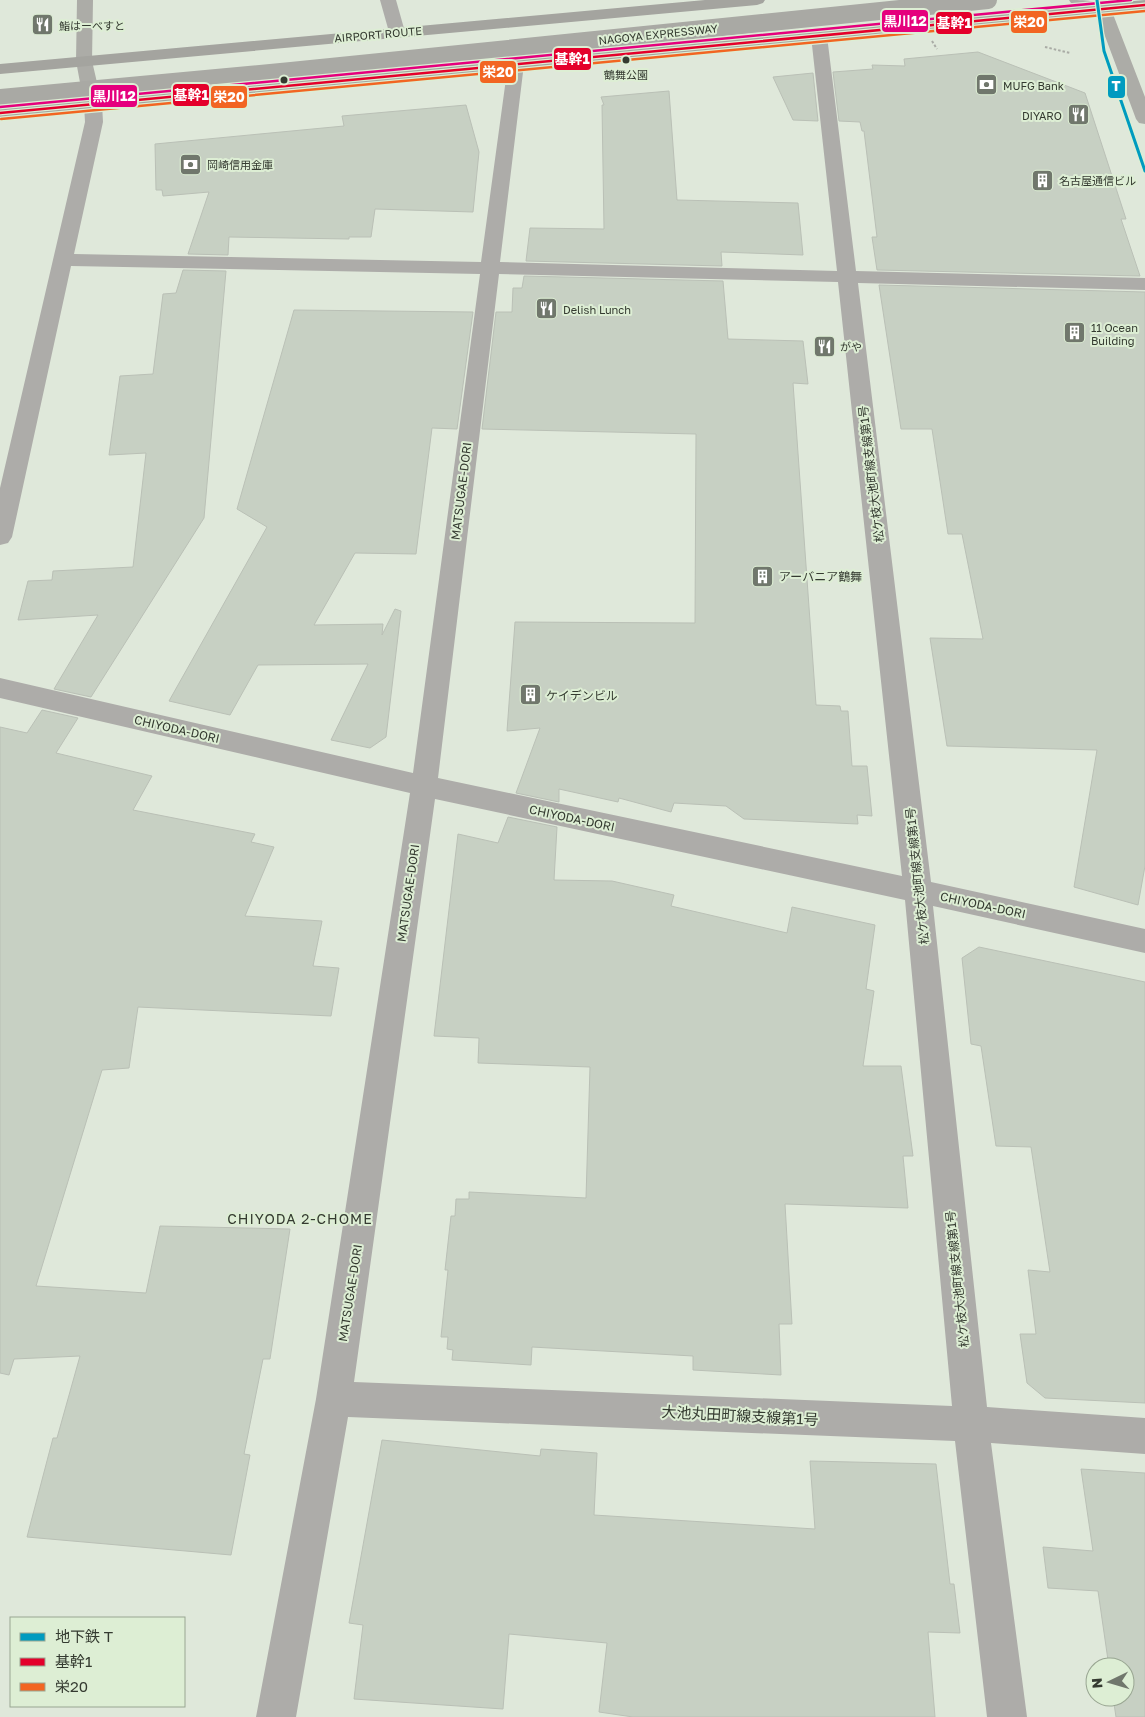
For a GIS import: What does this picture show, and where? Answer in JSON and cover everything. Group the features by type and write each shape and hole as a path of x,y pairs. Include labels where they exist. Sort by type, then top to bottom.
{"highway":[{"name":"NAGOYA EXPRESSWAY","path":"0,98 300,70 988,0"}],"main road":[{"name":"AIRPORT ROUTE","path":"0,69 757,0"},
{"path":"0,113 819,36 1105,5 1145,5"}],"street":[{"path":"0,537 10,447 63,260 94,122 93,104 84,61 85,0"},
{"path":"388,0 396,32"},
{"path":"1077,0 1105,5 1145,119"},
{"name":"松ケ枝大池町線支線第1号","path":"819,36 919,891 971,1424 1007,1717"},
{"name":"MATSUGAE-DORI","path":"276,1717 334,1399 424,786 516,64"},
{"path":"63,260 1145,284"},
{"name":"CHIYODA-DORI","path":"0,688 424,786 1145,941"},
{"name":"大池丸田町線支線第1号","path":"334,1399 971,1424 1145,1436"}],"building":[{"path":"978,52 1085,93 1126,219 1121,219 1140,276 877,270 872,237 877,237 864,131 862,131 860,122 839,121 833,72 873,69 872,65 905,66 904,59"},
{"path":"813,73 818,121 793,120 773,77"},
{"path":"669,91 677,200 798,203 803,255 721,252 722,266 526,261 530,228 604,229 602,105 604,105 601,97"},
{"path":"466,105 479,152 473,212 375,209 371,237 349,237 349,239 229,237 228,255 188,254 209,192 163,196 162,190 156,190 155,144 344,126 342,116"},
{"path":"183,270 226,271 204,518 91,697 54,689 98,615 18,620 28,581 52,580 53,571 133,567 146,453 109,455 120,376 153,374 163,294 176,293"},
{"path":"524,276 723,281 728,339 803,341 808,384 793,383 816,705 840,706 841,711 848,711 852,766 867,766 872,816 857,815 858,824 744,819 726,806 674,803 671,812 619,798 618,802 559,789 559,802 516,793 540,728 507,731 515,622 695,623 696,434 482,429 496,312 512,312 513,288 522,288"},
{"path":"879,285 1145,292 1145,866 1138,905 1074,887 1097,750 947,746 930,638 983,639 962,534 948,534 932,429 901,429"},
{"path":"294,310 473,312 457,429 432,428 416,554 355,553 314,625 383,624 382,635 395,609 401,611 386,737 370,748 331,740 368,664 258,665 230,715 169,701 267,527 237,509"},
{"path":"42,710 78,718 56,753 152,776 133,810 255,834 251,842 274,847 245,916 322,921 313,966 339,968 331,1016 138,1007 129,1068 102,1070 36,1286 146,1293 160,1226 290,1229 270,1359 263,1359 244,1454 250,1455 231,1555 27,1537 53,1438 57,1438 80,1356 14,1359 9,1375 0,1373 0,727 27,733"},
{"path":"508,817 557,827 554,880 612,881 674,895 671,906 787,933 792,907 875,925 866,989 874,991 863,1066 901,1066 913,1156 903,1156 908,1208 785,1204 792,1324 779,1324 781,1375 693,1370 693,1356 532,1347 531,1365 452,1360 453,1350 447,1349 448,1337 441,1337 448,1270 445,1270 451,1216 455,1216 456,1199 469,1199 469,1192 586,1198 590,1067 478,1063 479,1038 434,1036 458,834 498,843"},
{"path":"979,947 1145,982 1145,1403 1045,1398 1027,1383 1020,1334 1036,1334 1028,1270 1050,1272 1031,1147 996,1146 981,1046 971,1044 962,958"},
{"path":"382,1440 540,1456 541,1449 597,1453 594,1515 815,1529 810,1461 936,1464 950,1584 954,1584 960,1633 928,1632 935,1717 633,1717 599,1712 607,1643 509,1634 503,1709 354,1699 363,1625 349,1623"},
{"path":"1081,1469 1145,1473 1145,1717 1116,1717 1114,1707 1135,1707 1135,1657 1108,1657 1098,1591 1048,1588 1043,1547 1093,1551"}],"metro line":[{"name":"T","path":"1097,0 1104,51 1145,171"}],"transit line":[{"name":"黒川12","path":"0,107 1131,0"},
{"name":"基幹1","path":"0,113 1145,5"},
{"name":"栄20","path":"1,119 1145,11"}],"place":[{"name":"鮨はーべすと","path":"43,25"},
{"name":"鶴舞公園","path":"626,60"},
{"name":"MUFG Bank","path":"987,85"},
{"name":"DIYARO","path":"1078,115"},
{"name":"岡崎信用金庫","path":"191,164"},
{"name":"名古屋通信ビル","path":"1043,180"},
{"name":"Delish Lunch","path":"547,309"},
{"name":"11 Ocean Building","path":"1075,333"},
{"name":"がや","path":"824,346"},
{"name":"アーバニア鶴舞","path":"763,576"},
{"name":"ケイデンビル","path":"530,695"}],"district":[{"name":"CHIYODA 2-CHOME","path":"300,1218"}]}
